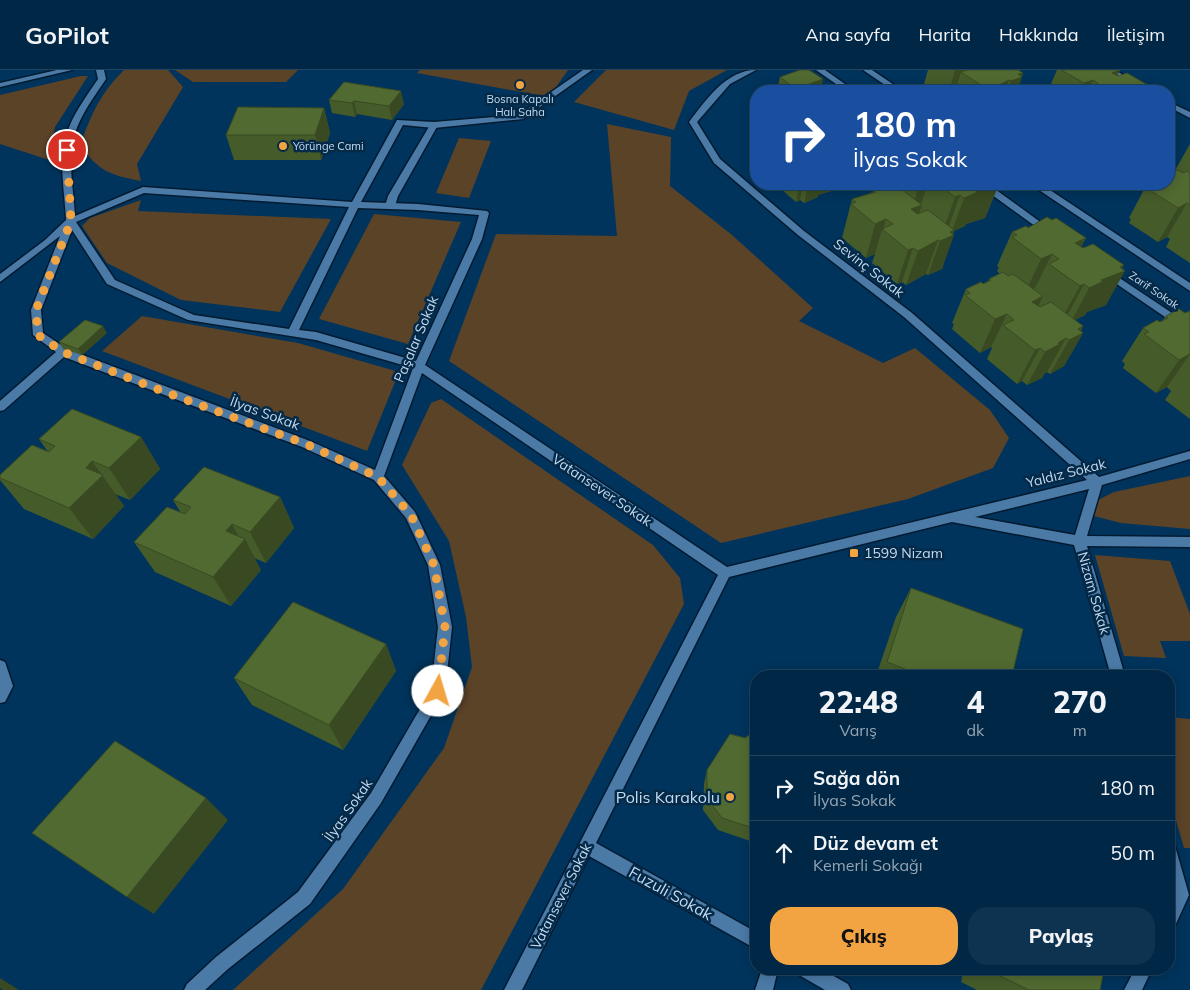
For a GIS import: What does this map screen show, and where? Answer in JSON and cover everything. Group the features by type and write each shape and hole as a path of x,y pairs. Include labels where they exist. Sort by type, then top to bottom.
{"street":[{"path":"0,85 68,70"},
{"path":"71,221 67,150 75,120 102,80 100,70"},
{"path":"293,332 356,205 400,122 434,125 520,117 588,70"},
{"name":"Sevinç Sokak","path":"750,189 716,161 693,122 727,82 752,70"},
{"path":"820,70 842,85"},
{"path":"867,70 890,85"},
{"path":"1109,70 1135,85"},
{"path":"1175,107 1190,115"},
{"path":"0,279 48,242 71,221 143,190 390,206 393,196 434,125"},
{"name":"Sevinç Sokak","path":"751,190 801,232 908,315 1097,482"},
{"path":"990,190 1055,236"},
{"name":"Zarif Sokak","path":"1044,190 1190,288"},
{"name":"Paşalar Sokak","path":"378,477 419,366 477,239 484,214 390,206"},
{"name":"Vatansever Sokak","path":"71,221 111,282 192,318 316,336 419,366 725,574 513,990"},
{"name":"İlyas Sokak","path":"71,221 36,310 38,335 63,352 306,444 378,477 411,515 434,565 445,627 438,691 376,798 304,898 222,962 192,990"},
{"name":"Zarif Sokak","path":"1095,264 1190,330"},
{"path":"0,407 63,352"},
{"name":"Yaldız Sokak","path":"725,574 949,517 1097,482 1190,455"},
{"name":"Nizam Sokak","path":"1097,482 1079,541 1116,670"},
{"name":"Yaldız Sokak","path":"949,517 1079,541 1190,542"},
{"path":"0,666 6,686 0,697"},
{"name":"Fuzuli Sokak","path":"586,846 750,938"},
{"path":"1175,867 1186,895 1175,911"},
{"path":"764,990 768,975"},
{"path":"816,975 842,990"},
{"path":"1133,990 1141,975"}],"shaded area":[{"path":"124,70 168,70 183,87 137,164 141,181 121,177 106,171 93,161 80,145 98,104 109,87"},
{"path":"175,70 298,70 286,82 193,82"},
{"name":"Bosna Kapalı Halı Saha","path":"420,70 568,70 549,97 417,73"},
{"path":"606,70 727,70 689,91 674,130 574,102"},
{"path":"88,76 55,127 49,160 0,144 0,95"},
{"path":"607,124 671,137 670,186 732,235 813,308 799,321 883,363 915,348 990,410 1009,438 993,468 908,499 721,543 449,361 496,234 617,236"},
{"path":"459,138 491,141 469,198 436,193"},
{"path":"141,200 138,211 331,219 280,312 181,300 107,263 82,226 90,218"},
{"path":"374,214 461,222 408,344 319,319"},
{"path":"142,316 298,343 399,372 367,451 102,351"},
{"path":"441,399 653,545 680,578 684,604 481,990 233,990 343,889 444,748 472,667 466,617 449,541 402,465 431,403"},
{"path":"1190,476 1190,529 1121,523 1094,516 1098,500 1114,492"},
{"path":"1095,555 1170,561 1190,614 1190,641 1160,641 1166,658 1124,656"},
{"path":"1175,718 1190,719 1190,848 1184,848 1175,817"}],"building":[{"path":"800,70 809,70 823,79 807,85 791,85 780,77"},
{"path":"968,70 1018,70 1023,73 1018,74 1022,77 999,85 981,85 961,72"},
{"path":"1061,70 1119,70 1112,73 1118,76 1127,73 1148,85 1096,85 1099,84 1093,80 1084,83"},
{"path":"344,82 401,91 389,106 329,100"},
{"path":"238,107 324,108 315,135 226,135"},
{"path":"1178,170 1183,173 1187,171 1190,173 1190,205 1187,203 1178,208 1150,190 1175,190 1175,171"},
{"path":"874,190 902,190 922,205 911,209 917,214 928,210 954,230 950,232 954,235 940,241 938,240 918,251 913,248 908,250 882,229 893,224 886,219 875,224 851,204 856,202 852,199 876,192"},
{"path":"946,190 979,190 964,198 960,195 955,197"},
{"path":"1047,217 1052,220 1056,218 1086,238 1075,243 1083,248 1093,244 1124,265 1120,267 1125,271 1101,280 1104,281 1089,288 1084,284 1080,286 1049,264 1059,259 1052,254 1041,259 1012,237 1017,235 1012,232 1026,226 1028,228"},
{"path":"1003,272 1008,276 1013,274 1043,296 1032,302 1040,307 1051,302 1083,326 1078,329 1083,333 1069,340 1066,338 1058,343 1060,344 1045,352 1040,348 1035,350 1003,325 1014,320 1007,314 995,319 965,295 970,293 966,289 981,282 983,284"},
{"path":"1179,309 1185,313 1190,311 1190,354 1179,360 1144,334 1149,332 1143,328 1157,320 1160,322 1168,318 1166,316"},
{"path":"85,320 103,326 78,349 59,342"},
{"path":"72,409 141,437 109,468 92,461 86,468 103,475 69,508 0,478 0,475 32,445 49,452 55,446 39,439"},
{"path":"204,467 280,497 250,532 232,524 226,531 245,539 213,577 134,542 167,507 185,514 191,507 173,500"},
{"path":"911,588 1023,629 1013,670 908,670 887,662"},
{"path":"293,602 386,644 329,725 234,678"},
{"name":"Polis Karakolu","path":"730,734 745,738 750,734 750,827 722,818 707,798 707,770"},
{"path":"115,741 206,798 127,897 32,833"},
{"path":"998,975 1103,975 1100,990 1029,990"}],"place":[{"name":"Bosna Kapalı Halı Saha","path":"520,85"},
{"name":"Yörünge Cami","path":"283,146"},
{"name":"1599 Nizam","path":"854,553"},
{"name":"Polis Karakolu","path":"730,797"}],"route":[{"path":"67,150 71,221 36,310 38,335 63,352 306,444 378,477 411,515 434,565 445,627 438,691"}]}
